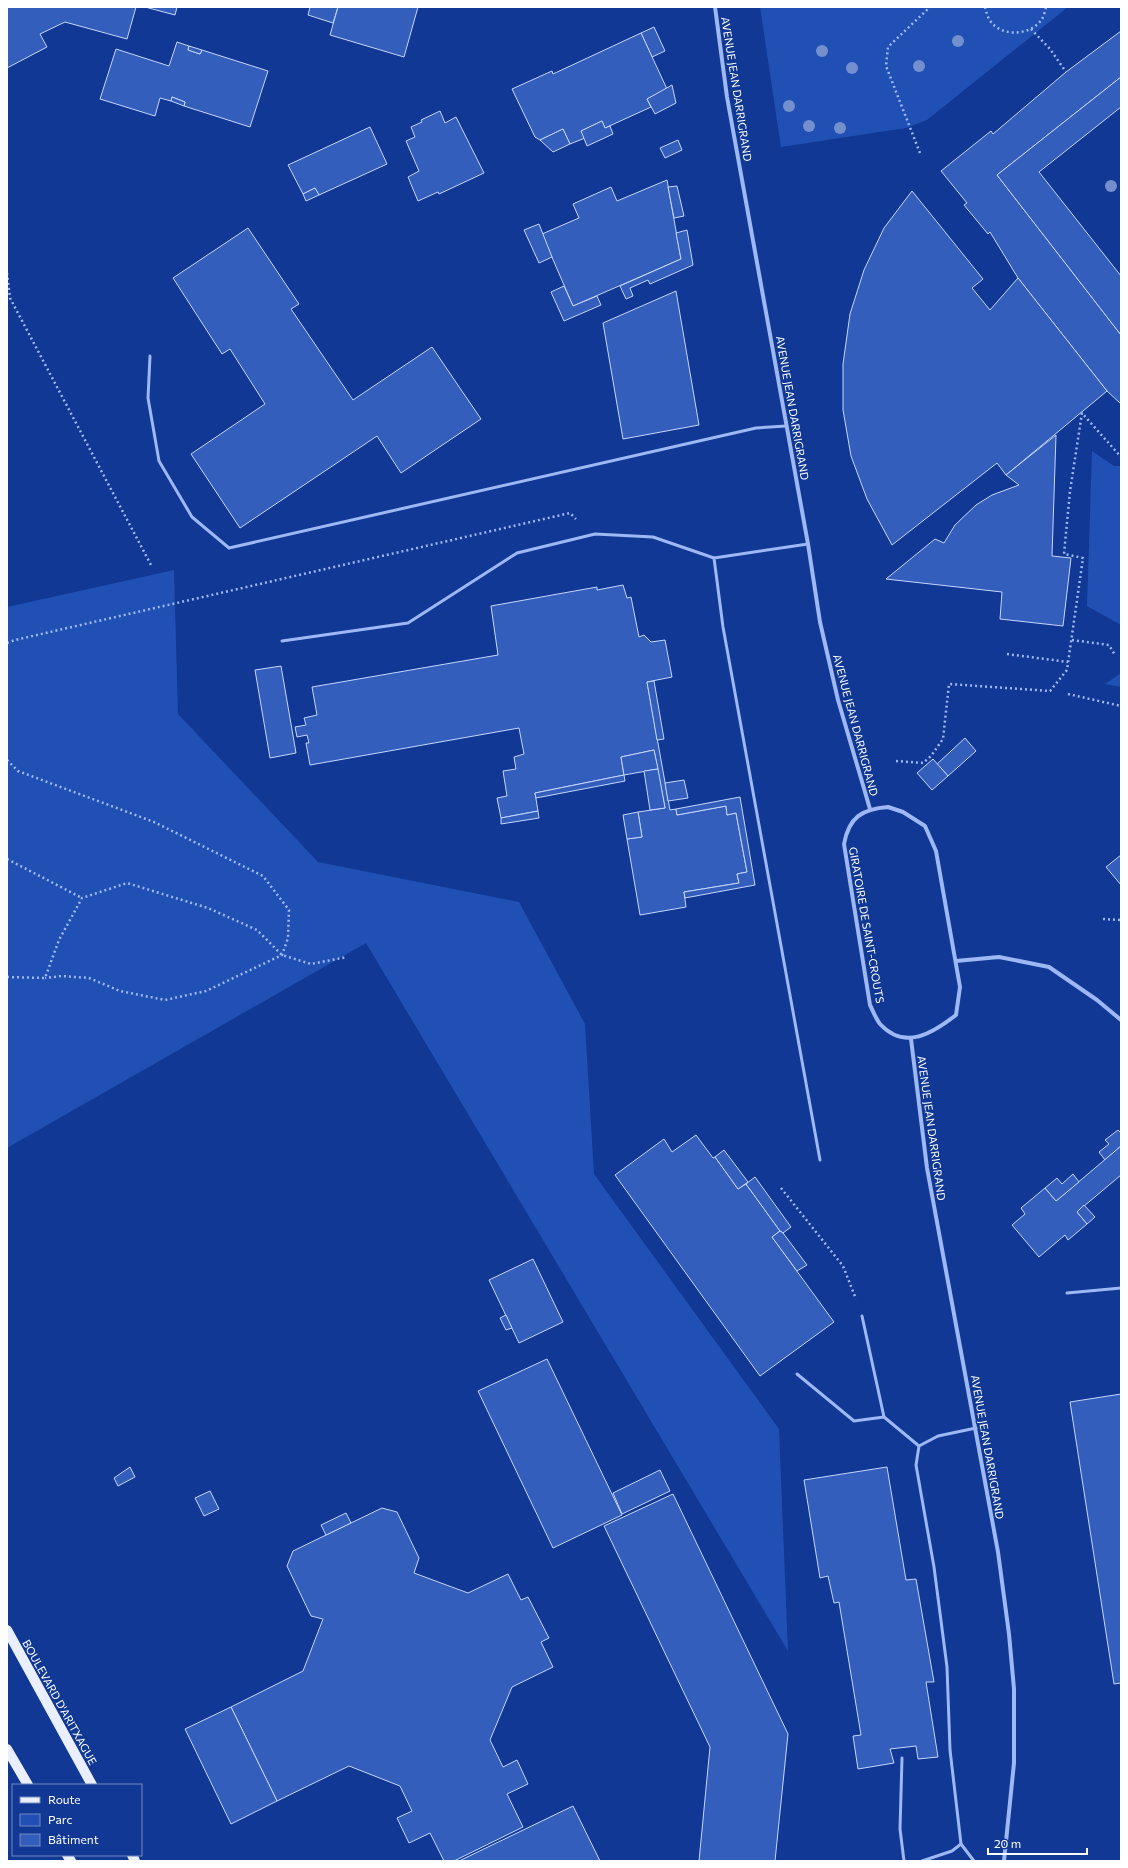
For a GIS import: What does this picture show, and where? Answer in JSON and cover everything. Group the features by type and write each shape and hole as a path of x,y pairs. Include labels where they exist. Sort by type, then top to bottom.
{"main road":[{"name":"BOULEVARD D'ARITXAGUE","path":"7,1630 91,1784"},
{"path":"7,1748 27,1784"}],"street":[{"name":"AVENUE JEAN DARRIGRAND","path":"715,7 727,97 808,544 820,622 838,700 870,808"},
{"path":"870,808 888,807 903,812 925,826 936,851 956,961 960,987 956,1015 940,1027 911,1039"},
{"name":"GIRATOIRE DE SAINT-CROUTS","path":"870,808 855,819 847,830 844,844 870,1004 879,1023 890,1032 911,1039"},
{"path":"956,961 999,957 1049,967 1097,1000 1121,1020"},
{"name":"AVENUE JEAN DARRIGRAND","path":"911,1039 927,1168 998,1552 1009,1634 1014,1689 1014,1763 1004,1861"}],"lane":[{"path":"150,356 148,398 159,461 192,517 229,548 756,428 786,426"},
{"path":"282,641 408,623 517,553 595,534 653,537 714,558 808,544"},
{"path":"714,558 723,627 820,1160"},
{"path":"1067,1294 1121,1288"},
{"path":"862,1316 884,1417 920,1446"},
{"path":"797,1374 854,1421 884,1417"},
{"path":"974,1861 961,1844 950,1750 947,1668 934,1567 916,1465 920,1446 938,1436 976,1428"},
{"path":"902,1758 900,1829 904,1861"},
{"path":"922,1861 952,1851 961,1844"}],"path":[{"path":"920,153 886,66 888,47 930,7"},
{"path":"985,7 989,20 1001,30 1016,33 1031,29 1042,19 1046,7"},
{"path":"1031,29 1050,49 1066,72"},
{"path":"7,273 10,298 151,565"},
{"path":"896,761 923,763 931,756 943,739 949,684 1050,691 1067,670 1083,558 1064,554 1070,491 1082,413 1121,457"},
{"path":"7,643 570,513 595,534"},
{"path":"1072,640 1109,645 1115,654"},
{"path":"1008,654 1068,662"},
{"path":"1068,694 1121,706"},
{"path":"7,760 18,771 154,822 263,876 289,910 288,938 282,955 206,991 165,1000 120,991 89,978 62,976 45,978 7,977"},
{"path":"7,859 82,898"},
{"path":"45,978 59,940 82,898 127,883 208,908 257,930 282,955 311,964 347,956"},
{"path":"1103,919 1121,920"},
{"path":"781,1188 843,1266 862,1316"}],"green space":[{"path":"760,7 1068,7 927,120 906,128 781,147"},
{"path":"1092,451 1114,466 1121,466 1121,625 1087,606"},
{"path":"174,570 178,714 318,862 519,902 585,1024 594,1174 779,1429 788,1651 366,943 7,1148 7,607"},
{"path":"1121,673 1121,687 1105,684"}],"building":[{"path":"7,7 136,7 127,39 65,22 40,34 47,47 7,68"},
{"path":"145,7 177,7 175,15"},
{"path":"310,7 338,7 333,23 308,15"},
{"path":"338,7 418,7 404,57 330,35"},
{"path":"654,27 665,51 652,57 641,33"},
{"path":"1121,31 1121,77 997,175 1121,335 1121,404 1107,391 1018,278 990,232 988,234 964,205 967,203 941,171 991,131 993,134 1066,72"},
{"path":"641,33 667,89 647,99 651,107 605,128 602,121 581,131 585,138 570,144 563,129 540,140 535,137 512,89 552,71 553,74"},
{"path":"177,42 189,46 188,50 200,54 202,50 268,71 250,127 184,106 185,102 172,97 171,101 160,98 155,116 100,99 116,49 169,66"},
{"path":"189,46 202,50 200,54 188,50"},
{"path":"1121,77 1121,107 1039,172 1121,276 1121,335 997,175"},
{"path":"672,85 676,103 655,114 647,99"},
{"path":"172,97 185,102 184,106 171,101"},
{"path":"440,111 445,123 456,117 484,173 439,194 438,192 418,201 408,177 419,171 406,141 415,137 411,127 422,122 421,120"},
{"path":"602,121 605,128 610,126 613,134 587,146 581,131"},
{"path":"370,127 387,164 319,195 315,188 303,194 288,165"},
{"path":"563,129 570,144 553,152 540,140"},
{"path":"678,140 682,150 665,158 660,148"},
{"path":"667,180 681,259 573,306 542,234 579,218 573,204 611,187 617,201"},
{"path":"677,186 684,216 674,218 668,187"},
{"path":"315,188 319,195 306,201 303,194"},
{"path":"912,191 983,279 972,288 990,310 1018,278 1107,391 1006,475 997,463 892,545 867,499 851,456 843,410 843,364 850,314 864,270 884,228"},
{"path":"539,224 552,257 539,263 524,230"},
{"path":"248,228 299,304 291,309 353,400 432,347 481,419 401,473 377,436 240,528 191,454 265,404 230,349 222,354 173,278"},
{"path":"687,230 693,265 650,284 648,280 630,288 633,296 626,299 620,286 681,259 676,233"},
{"path":"564,286 573,306 597,296 601,305 564,321 551,292"},
{"path":"676,291 699,425 623,439 603,323"},
{"path":"1056,435 1052,556 1071,558 1063,626 1000,619 1002,592 886,579 935,539 944,543 955,525 976,505 992,495 1019,485 1006,475"},
{"path":"623,585 627,598 631,597 639,637 644,635 651,642 665,640 672,677 647,682 670,810 676,809 677,815 726,806 727,815 736,813 747,872 737,874 739,883 684,892 686,907 640,915 627,839 642,837 638,812 665,808 654,750 621,757 624,775 535,793 538,811 501,818 497,798 507,796 503,771 516,769 514,757 524,754 519,728 310,765 306,743 309,743 307,735 297,737 295,727 306,725 304,718 317,715 312,687 498,655 491,606 597,587 597,590"},
{"path":"281,666 296,753 270,758 255,670"},
{"path":"654,681 664,739 657,740 647,682"},
{"path":"965,738 976,751 948,776 937,764"},
{"path":"654,750 658,769 624,775 621,757"},
{"path":"933,759 948,776 932,790 917,773"},
{"path":"658,769 665,808 650,810 644,771"},
{"path":"624,775 625,781 536,798 535,793"},
{"path":"684,780 688,798 668,801 665,783"},
{"path":"740,797 755,885 685,898 684,892 739,883 737,874 747,872 736,813 727,815 726,806 677,815 676,809"},
{"path":"538,811 539,818 501,824 501,818"},
{"path":"638,812 642,837 627,839 623,815"},
{"path":"1121,855 1121,885 1106,867"},
{"path":"1118,1130 1121,1133 1121,1146 1105,1160 1099,1152 1109,1144 1105,1140"},
{"path":"696,1135 713,1158 715,1157 738,1189 746,1184 780,1231 772,1237 834,1322 760,1376 615,1175 664,1139 672,1152"},
{"path":"1121,1146 1121,1175 1077,1212 1087,1224 1068,1240 1065,1235 1039,1257 1012,1225 1025,1214 1021,1208 1045,1188 1056,1201"},
{"path":"724,1150 748,1182 738,1189 715,1157"},
{"path":"1073,1174 1079,1182 1056,1201 1045,1188 1057,1178 1062,1184"},
{"path":"755,1177 791,1227 783,1233 746,1184"},
{"path":"1084,1205 1095,1217 1087,1224 1077,1212"},
{"path":"780,1231 807,1265 797,1271 772,1237"},
{"path":"533,1259 563,1322 519,1343 489,1280"},
{"path":"506,1315 512,1328 506,1330 500,1318"},
{"path":"547,1359 622,1515 553,1548 478,1391"},
{"path":"1121,1394 1121,1683 1114,1684 1070,1402"},
{"path":"130,1467 135,1477 118,1486 114,1478"},
{"path":"887,1467 906,1580 916,1579 934,1682 926,1682 938,1757 918,1759 916,1746 890,1749 894,1763 858,1769 853,1736 861,1735 839,1602 834,1603 828,1576 820,1578 804,1480"},
{"path":"660,1470 670,1491 622,1514 613,1493"},
{"path":"210,1491 219,1509 204,1516 195,1498"},
{"path":"673,1494 788,1734 775,1861 699,1861 710,1747 604,1526"},
{"path":"382,1508 397,1512 419,1558 414,1573 468,1593 508,1574 521,1600 528,1597 549,1638 541,1642 553,1667 512,1687 490,1740 503,1767 517,1760 528,1784 507,1794 523,1827 454,1861 444,1861 430,1833 409,1843 397,1818 412,1811 400,1786 349,1766 277,1801 231,1707 303,1671 323,1619 311,1616 287,1566 293,1551"},
{"path":"346,1513 351,1523 326,1535 321,1525"},
{"path":"231,1707 277,1801 231,1824 185,1729"},
{"path":"573,1806 600,1861 459,1861"}]}
